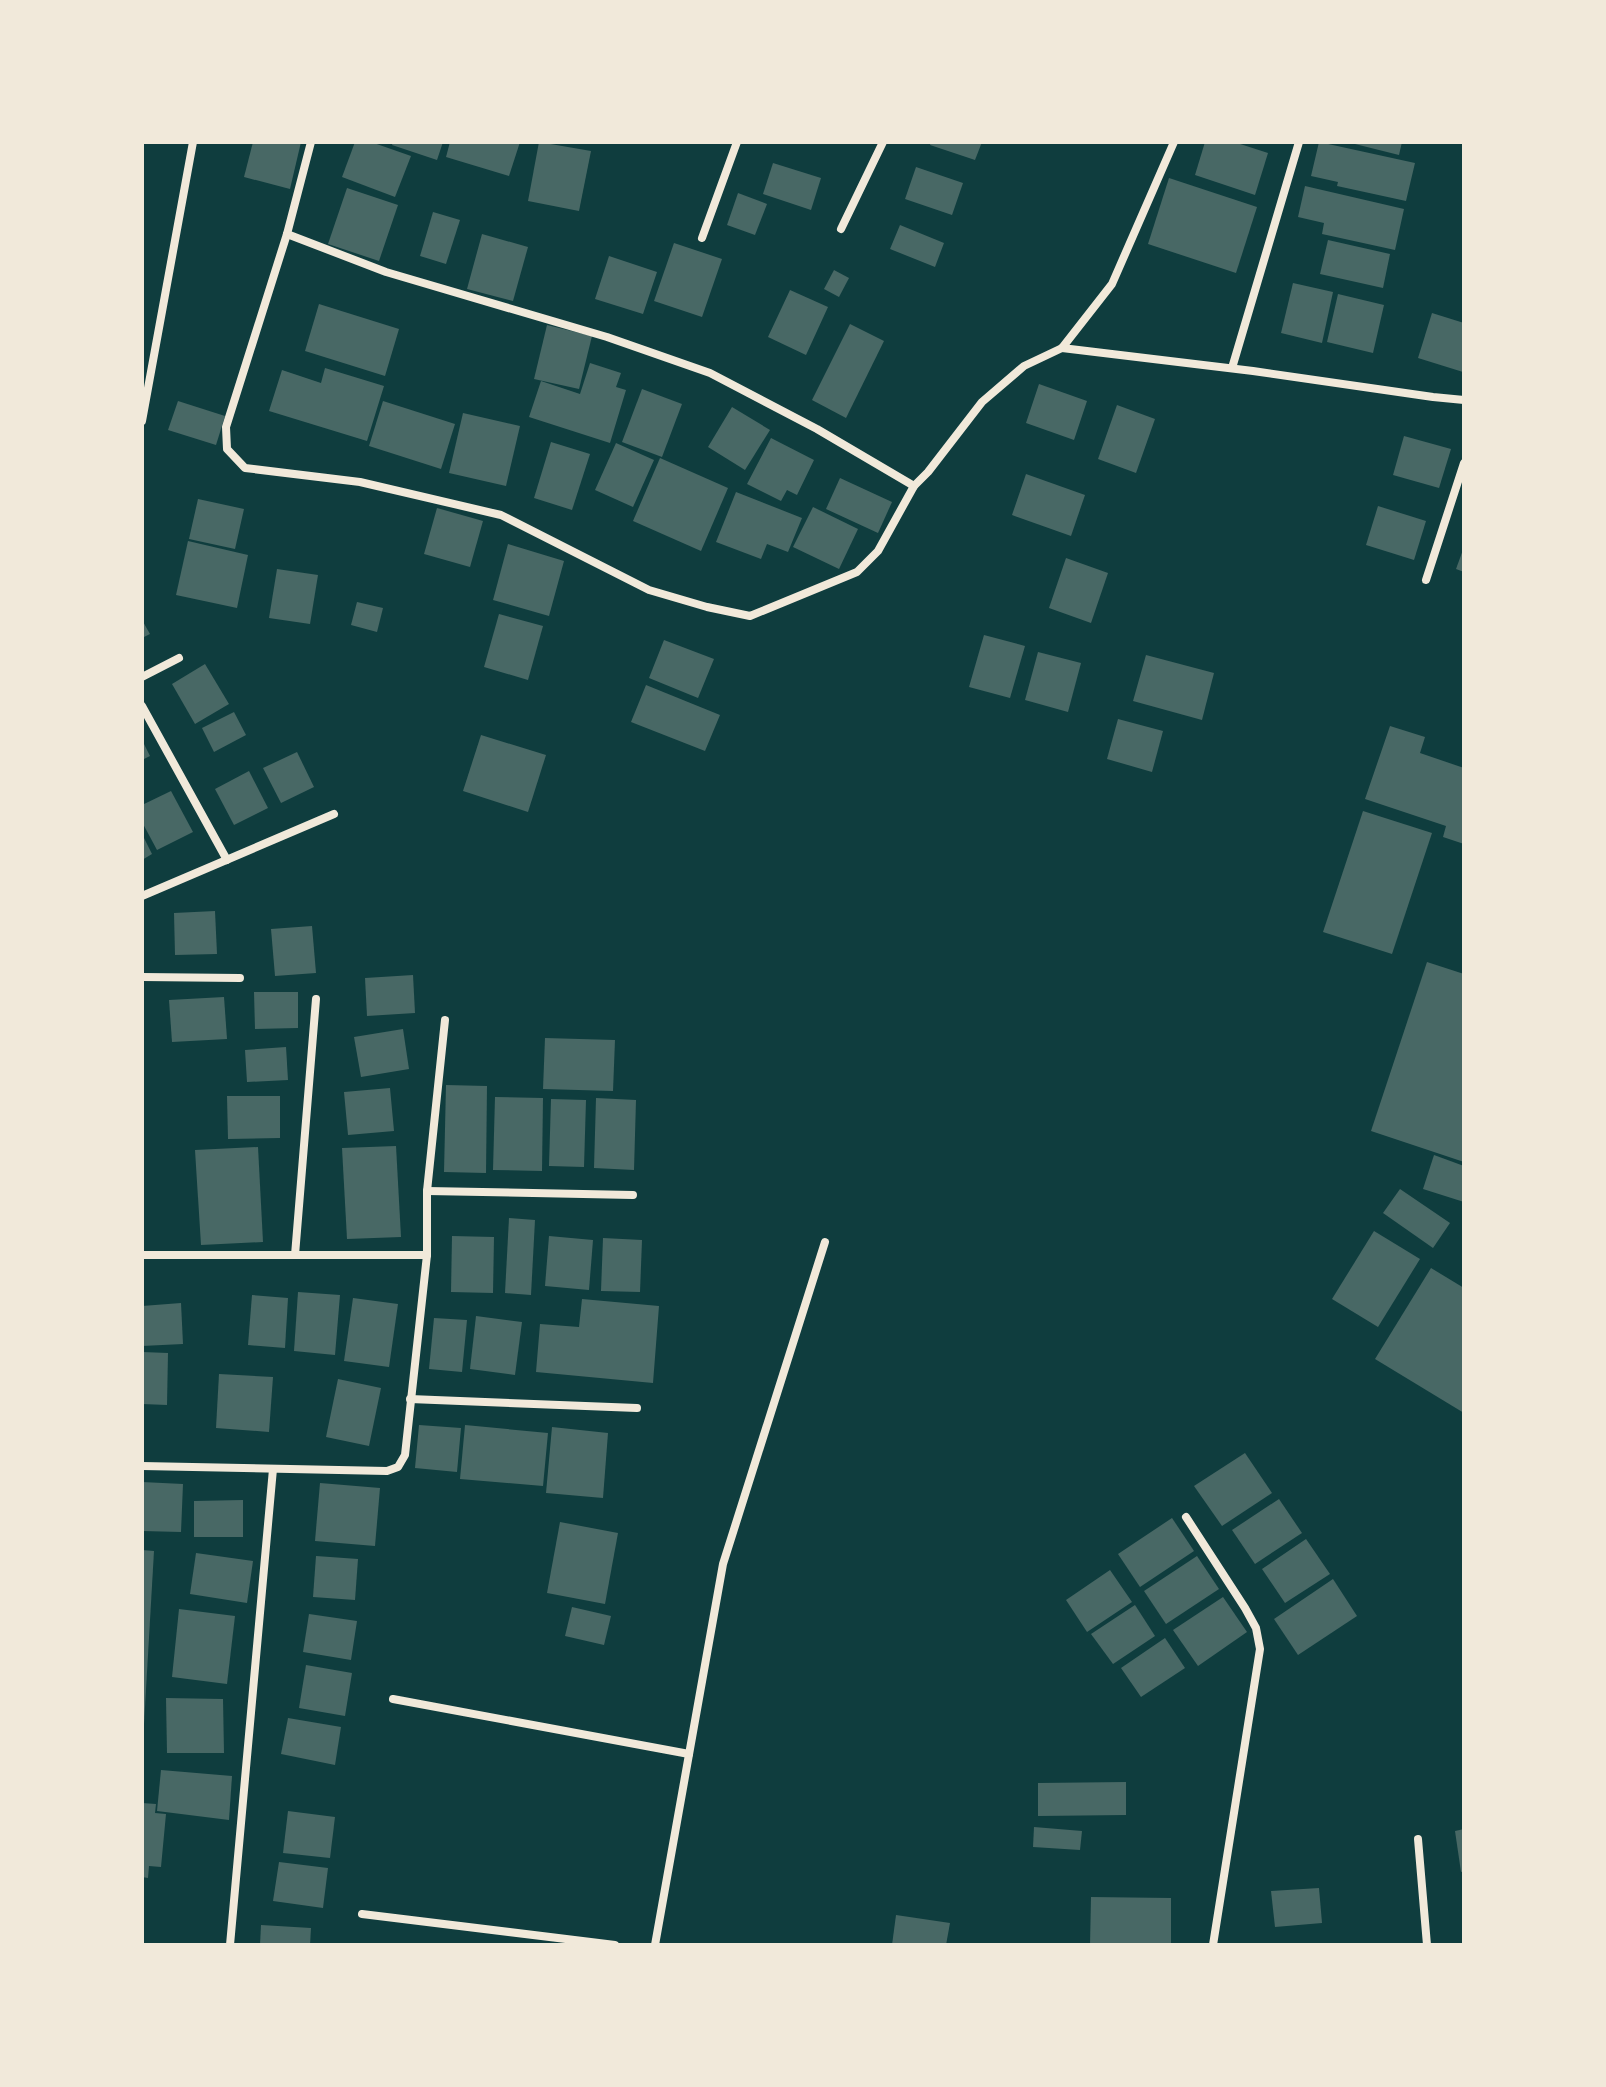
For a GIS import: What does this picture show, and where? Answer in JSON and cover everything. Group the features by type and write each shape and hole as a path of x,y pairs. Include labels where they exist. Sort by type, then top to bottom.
{"street":[{"path":"142,421 193,142"},
{"path":"311,142 287,234 226,427 227,449 245,468 360,482 501,515 649,590 750,616 857,572 878,551 914,486 982,402 1024,366 1062,348 1112,284 1174,142"},
{"path":"702,238 737,142"},
{"path":"841,229 883,142"},
{"path":"1232,368 1299,142"},
{"path":"287,234 386,272 607,337 710,373 817,429 914,486"},
{"path":"1062,348 1464,400"},
{"path":"1426,580 1464,463"},
{"path":"142,677 179,658"},
{"path":"142,706 227,860"},
{"path":"142,896 334,814"},
{"path":"142,977 240,978"},
{"path":"295,1255 316,999"},
{"path":"142,1466 387,1471 398,1467 405,1455 427,1255 427,1191 445,1020"},
{"path":"427,1191 633,1195"},
{"path":"655,1945 723,1564 825,1242"},
{"path":"142,1255 427,1255"},
{"path":"410,1399 637,1408"},
{"path":"230,1945 273,1469"},
{"path":"1186,1517 1245,1608 1256,1628 1260,1649 1213,1945"},
{"path":"393,1699 689,1754"},
{"path":"1418,1839 1427,1945"},
{"path":"362,1914 615,1945"}],"building":[{"path":"253,142 301,142 290,189 244,177"},
{"path":"355,142 371,142 411,156 395,197 342,177"},
{"path":"393,142 443,142 437,160 392,145"},
{"path":"450,142 520,142 509,176 446,157"},
{"path":"539,142 591,151 579,211 528,201"},
{"path":"931,142 982,142 975,160 930,145"},
{"path":"1205,142 1234,142 1268,153 1255,195 1195,175"},
{"path":"1319,142 1415,163 1406,201 1337,186 1338,182 1311,176"},
{"path":"1347,142 1402,142 1399,155"},
{"path":"773,163 821,178 811,210 763,194"},
{"path":"916,167 963,183 952,215 905,199"},
{"path":"1169,178 1257,207 1236,273 1148,244"},
{"path":"1305,186 1404,209 1395,250 1322,234 1324,223 1298,217"},
{"path":"347,188 398,205 379,261 328,244"},
{"path":"738,193 767,204 755,235 727,225"},
{"path":"433,212 460,220 446,264 420,256"},
{"path":"900,225 944,243 935,267 890,249"},
{"path":"482,234 528,247 513,301 467,289"},
{"path":"1328,240 1390,254 1383,288 1320,274"},
{"path":"674,243 722,259 702,317 654,301"},
{"path":"609,256 657,272 643,314 595,299"},
{"path":"834,270 849,278 839,297 824,289"},
{"path":"1293,283 1333,292 1322,343 1281,333"},
{"path":"790,290 828,307 806,355 768,337"},
{"path":"1338,294 1384,305 1373,353 1327,342"},
{"path":"319,304 399,329 385,376 305,351"},
{"path":"1432,313 1464,323 1463,372 1418,358"},
{"path":"850,324 884,341 846,418 812,400"},
{"path":"547,325 592,336 579,389 534,379"},
{"path":"590,363 621,373 616,387 626,390 610,443 529,417 541,381 580,394"},
{"path":"325,368 384,386 367,441 269,411 282,370 321,383"},
{"path":"1039,384 1087,401 1074,440 1026,423"},
{"path":"642,389 682,404 662,457 622,442"},
{"path":"178,401 225,416 216,445 168,430"},
{"path":"383,401 455,424 441,469 369,446"},
{"path":"1117,405 1155,419 1136,473 1098,459"},
{"path":"732,407 770,430 745,470 708,447"},
{"path":"463,413 520,426 506,486 449,473"},
{"path":"1404,436 1451,449 1439,488 1393,475"},
{"path":"771,438 814,460 797,495 787,490 781,501 747,484"},
{"path":"551,442 590,454 572,510 534,498"},
{"path":"616,443 654,460 633,507 595,490"},
{"path":"660,458 728,488 701,551 633,521"},
{"path":"1026,474 1085,495 1071,536 1012,515"},
{"path":"840,478 892,502 878,533 826,509"},
{"path":"736,492 802,518 788,552 767,544 761,559 716,542"},
{"path":"198,499 244,509 235,549 189,539"},
{"path":"1378,506 1426,521 1414,560 1366,545"},
{"path":"813,507 858,529 839,569 793,547"},
{"path":"437,508 483,521 470,567 424,554"},
{"path":"188,541 248,555 237,608 176,595"},
{"path":"508,544 564,561 549,616 493,600"},
{"path":"1464,547 1464,572 1456,569"},
{"path":"1066,558 1108,573 1091,623 1049,608"},
{"path":"277,569 318,575 310,624 269,618"},
{"path":"357,602 383,608 377,632 351,625"},
{"path":"499,614 543,626 528,680 484,667"},
{"path":"142,620 150,634 142,638"},
{"path":"984,635 1025,646 1010,698 969,687"},
{"path":"664,640 714,659 698,698 649,678"},
{"path":"1038,652 1081,663 1068,712 1025,700"},
{"path":"1146,655 1214,673 1202,720 1133,701"},
{"path":"205,664 229,704 195,724 172,684"},
{"path":"646,685 720,715 705,751 631,722"},
{"path":"234,712 246,735 214,752 202,728"},
{"path":"1118,719 1163,731 1152,772 1107,759"},
{"path":"1390,726 1425,737 1420,753 1464,768 1464,844 1443,837 1446,826 1365,799"},
{"path":"481,735 546,755 528,812 463,791"},
{"path":"142,740 150,756 142,760"},
{"path":"297,752 314,787 281,803 263,768"},
{"path":"249,771 268,808 234,825 215,789"},
{"path":"171,791 193,832 157,850 142,822 142,805"},
{"path":"1363,811 1432,833 1392,954 1323,932"},
{"path":"142,834 152,854 142,860"},
{"path":"215,911 217,954 175,955 174,913"},
{"path":"312,926 316,973 275,976 271,929"},
{"path":"1427,962 1464,974 1464,1162 1371,1131"},
{"path":"413,975 415,1013 367,1016 365,978"},
{"path":"254,992 298,992 298,1028 255,1029"},
{"path":"224,997 227,1039 172,1042 169,1000"},
{"path":"403,1029 409,1069 361,1077 354,1037"},
{"path":"545,1038 615,1040 613,1091 543,1089"},
{"path":"286,1047 288,1080 247,1082 245,1050"},
{"path":"446,1085 487,1086 486,1173 444,1172"},
{"path":"390,1088 394,1131 348,1135 344,1092"},
{"path":"227,1096 280,1096 280,1138 228,1139"},
{"path":"495,1097 543,1098 542,1171 493,1170"},
{"path":"596,1098 636,1100 634,1170 594,1168"},
{"path":"551,1099 586,1100 584,1167 549,1166"},
{"path":"396,1146 401,1237 347,1239 342,1148"},
{"path":"258,1147 263,1242 201,1245 195,1150"},
{"path":"1434,1155 1464,1166 1464,1202 1423,1189"},
{"path":"1400,1189 1450,1223 1433,1248 1383,1213"},
{"path":"509,1218 535,1220 531,1295 505,1293"},
{"path":"1374,1231 1420,1259 1378,1327 1332,1299"},
{"path":"452,1236 494,1237 493,1293 451,1292"},
{"path":"549,1236 593,1240 589,1290 545,1286"},
{"path":"603,1238 642,1240 640,1292 601,1291"},
{"path":"1431,1268 1464,1288 1464,1413 1375,1359"},
{"path":"298,1292 340,1295 335,1355 294,1351"},
{"path":"252,1295 288,1298 285,1348 248,1345"},
{"path":"353,1298 398,1304 389,1367 344,1361"},
{"path":"582,1299 659,1306 653,1383 536,1372 540,1324 579,1327"},
{"path":"181,1303 183,1344 142,1346 142,1306"},
{"path":"476,1316 522,1322 515,1375 470,1369"},
{"path":"434,1318 467,1320 462,1372 429,1369"},
{"path":"142,1352 168,1353 167,1405 142,1404"},
{"path":"219,1374 273,1377 269,1432 216,1428"},
{"path":"338,1379 381,1388 369,1446 326,1437"},
{"path":"419,1425 461,1428 457,1472 415,1468"},
{"path":"465,1425 548,1433 543,1486 460,1479"},
{"path":"552,1427 608,1433 603,1498 546,1493"},
{"path":"1245,1453 1272,1493 1222,1526 1194,1486"},
{"path":"142,1482 183,1484 181,1532 142,1531"},
{"path":"320,1483 380,1488 375,1546 315,1541"},
{"path":"1279,1499 1302,1533 1255,1564 1232,1530"},
{"path":"243,1500 243,1537 194,1537 194,1501"},
{"path":"1172,1518 1194,1551 1140,1587 1118,1554"},
{"path":"560,1522 618,1533 605,1604 547,1593"},
{"path":"1306,1539 1330,1574 1285,1603 1262,1569"},
{"path":"142,1550 154,1551 144,1724 142,1724"},
{"path":"196,1553 253,1561 247,1603 190,1594"},
{"path":"316,1556 358,1559 355,1600 313,1597"},
{"path":"1197,1556 1219,1589 1166,1624 1144,1591"},
{"path":"1110,1570 1132,1602 1087,1632 1066,1600"},
{"path":"1333,1579 1357,1616 1298,1655 1274,1619"},
{"path":"1223,1597 1247,1632 1198,1666 1173,1630"},
{"path":"1135,1605 1155,1636 1113,1664 1091,1634"},
{"path":"572,1607 611,1616 604,1645 565,1636"},
{"path":"179,1609 235,1616 227,1684 172,1677"},
{"path":"309,1614 357,1621 351,1660 303,1652"},
{"path":"1165,1638 1185,1668 1141,1697 1121,1668"},
{"path":"306,1665 352,1673 345,1716 299,1708"},
{"path":"166,1698 223,1699 224,1753 167,1753"},
{"path":"288,1718 341,1727 335,1765 281,1754"},
{"path":"161,1770 232,1776 229,1820 157,1811"},
{"path":"1126,1782 1126,1815 1038,1816 1038,1783"},
{"path":"142,1803 156,1804 155,1813 166,1814 161,1867 149,1866 148,1878 142,1877"},
{"path":"288,1811 335,1817 330,1858 283,1853"},
{"path":"1034,1827 1082,1831 1080,1850 1033,1847"},
{"path":"1464,1829 1464,1871 1461,1872 1455,1831"},
{"path":"279,1862 328,1868 323,1908 273,1901"},
{"path":"1319,1888 1322,1923 1275,1927 1271,1891"},
{"path":"1091,1897 1171,1898 1171,1945 1090,1945"},
{"path":"896,1915 950,1923 946,1945 892,1945"},
{"path":"261,1925 311,1928 310,1945 260,1945"}]}
